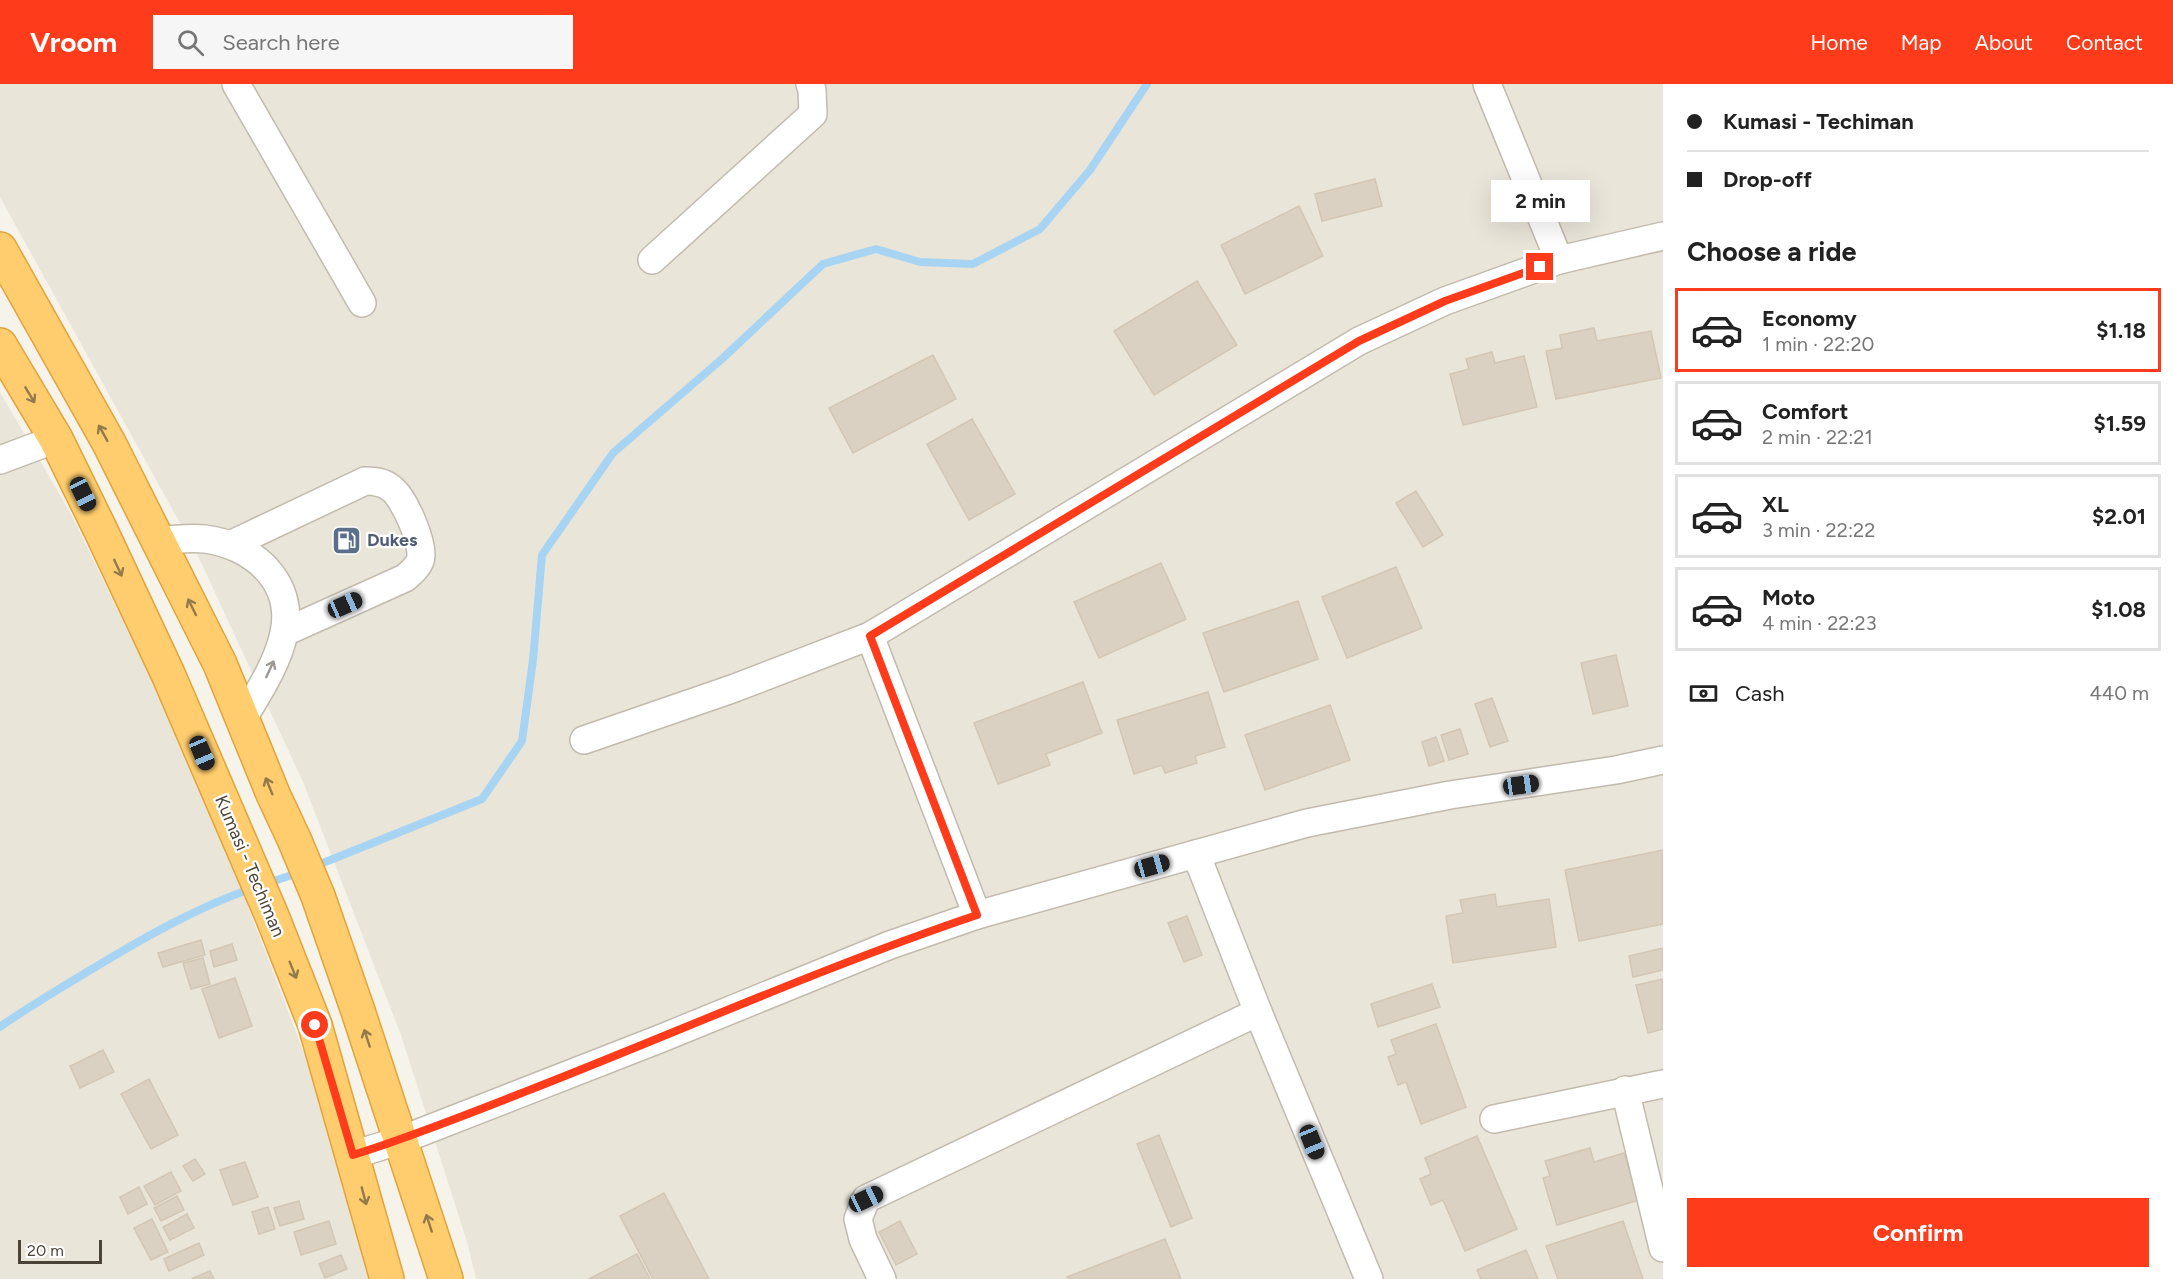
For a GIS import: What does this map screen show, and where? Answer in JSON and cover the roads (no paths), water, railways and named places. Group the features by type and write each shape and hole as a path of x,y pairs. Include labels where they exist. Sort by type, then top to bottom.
{"highway":[{"path":"0,249 109,443 220,664 318,896 446,1279"},
{"name":"Kumasi - Techiman","path":"0,345 56,439 168,674 272,916 315,1025 387,1279"}],"street":[{"path":"236,84 362,303"},
{"path":"652,260 813,114 810,84"},
{"path":"1487,84 1559,260"},
{"path":"584,740 732,689 870,636 1359,341 1445,301 1559,260 1663,236"},
{"path":"0,460 56,439"},
{"path":"230,544 365,481 385,484 400,498 421,545 421,559 416,568 405,578 285,632"},
{"path":"159,540 204,538 230,544 257,558 274,577 285,602 285,632 266,677 243,720"},
{"path":"870,636 977,915"},
{"path":"353,1155 401,1140 890,945 977,915 1307,823 1450,795 1616,770 1663,760"},
{"path":"1196,854 1258,1012 1369,1279"},
{"path":"882,1279 862,1239 858,1219 866,1199 1258,1012"},
{"path":"1494,1119 1625,1090 1663,1084"},
{"path":"1625,1090 1663,1248"}],"waterway":[{"path":"313,867 482,799 522,741 533,660 542,555 613,453 723,358 823,264 876,249 920,262 973,264 1040,229 1090,170 1147,84"},
{"path":"265,884 301,872"},
{"path":"0,1027 154,933 212,904 253,888"}],"place":[{"name":"Dukes","path":"346,540"}]}
